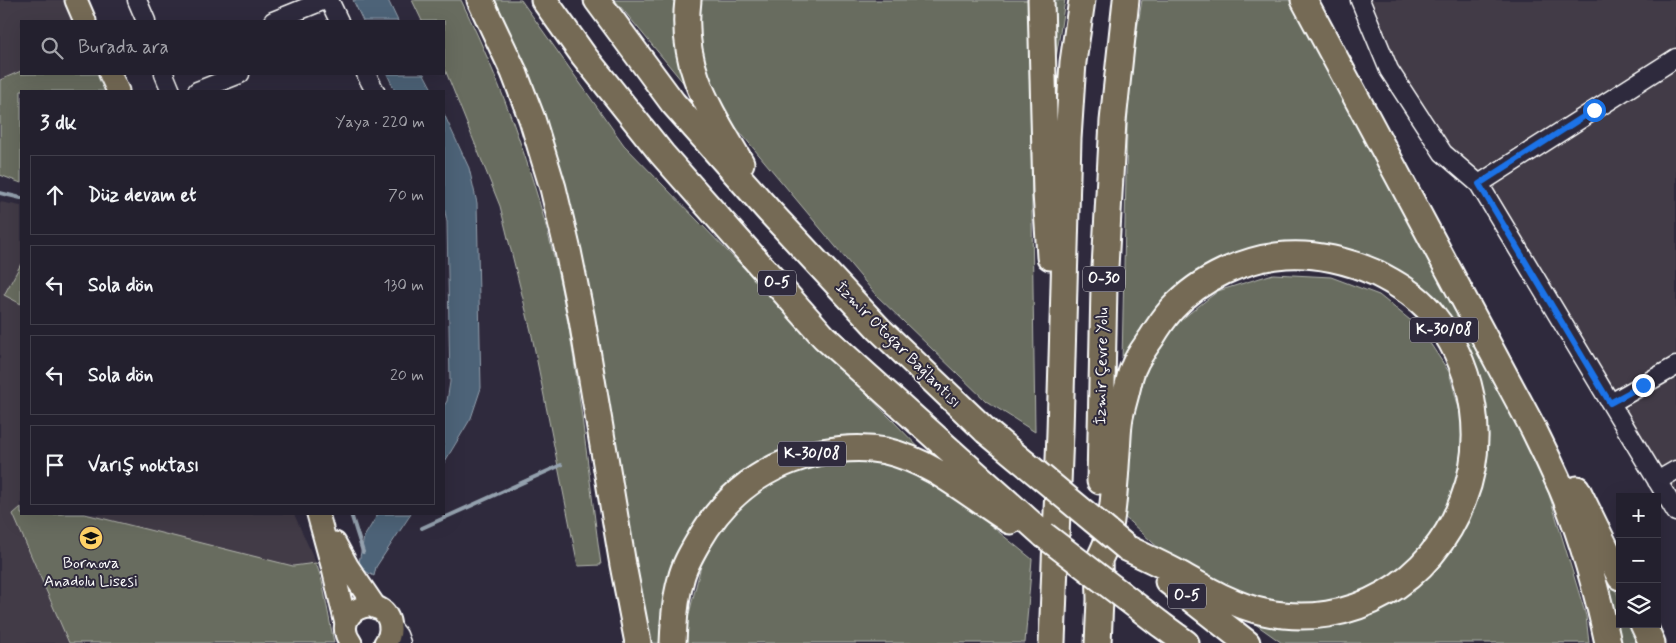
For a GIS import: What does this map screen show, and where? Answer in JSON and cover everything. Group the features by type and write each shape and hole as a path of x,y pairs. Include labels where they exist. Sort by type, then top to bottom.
{"highway":[{"path":"480,0 514,72 528,109 555,197 582,320 622,565 637,641"},
{"name":"O-5","path":"544,0 584,56 662,154 824,337 1044,535 1186,643"},
{"name":"İzmir Otogar Bağlantısı","path":"597,0 673,102 768,211 879,329 986,431 1127,548 1247,643"},
{"path":"688,0 687,40 692,71 705,101 768,211"},
{"path":"1042,0 1046,193 1060,432"},
{"name":"O-30","path":"1052,643 1058,508 1068,139 1073,62 1082,0"},
{"name":"İzmir Çevre Yolu","path":"1098,643 1104,286 1113,121 1126,0"},
{"name":"K-30/08","path":"1304,0 1533,428 1561,488 1580,539 1594,584 1608,643"},
{"name":"K-30/08","path":"1438,252 1553,441 1616,569"},
{"name":"K-30/08","path":"1100,560 1108,540 1115,486 1120,419 1133,367 1173,308 1195,289 1222,273 1246,263 1272,256 1299,254 1329,259 1360,266 1397,283 1426,306 1448,335 1469,383 1475,439 1472,471 1463,500 1452,524 1414,574 1395,588 1375,600 1355,608 1326,615 1295,616 1264,612 1238,604 1127,548"},
{"name":"K-30/08","path":"674,643 674,610 681,579 689,559 717,512 743,487 761,474 785,462 808,455 835,450 863,448 886,451 914,460 941,473 986,506 1024,529 1044,535"},
{"path":"1038,643 1058,508"},
{"path":"1645,628 1652,643"}],"main road":[{"path":"76,0 85,20"},
{"path":"110,75 118,90"},
{"path":"319,515 334,569 348,637"},
{"path":"320,515 348,567 376,608"},
{"path":"348,637 349,616 361,607 369,606 383,612 388,618 392,637"}],"street":[{"path":"275,20 327,0 338,20"},
{"path":"1360,0 1389,70 1443,152 1479,184 1676,512"},
{"path":"141,1 146,20"},
{"path":"1479,184 1676,58"},
{"path":"164,75 170,90"},
{"path":"200,90 237,75"},
{"path":"366,75 374,90"},
{"path":"1610,403 1676,366"},
{"path":"1657,481 1676,470"}],"shaded area":[{"path":"0,0 65,0 75,20 20,20 20,71 0,80"},
{"path":"1368,0 1676,0 1676,498 1493,190 1450,152 1393,67"},
{"name":"Bornova Anadolu Lisesi","path":"0,202 20,206 20,515 294,515 322,581 334,643 0,643"}],"green space":[{"path":"412,0 461,0 496,79 526,160 551,244 569,329 601,565 578,566 531,331 500,206 445,69 445,20 422,20"},
{"path":"492,0 521,0 624,145 929,458 843,443 716,505 664,643 651,643 646,626 569,217"},
{"path":"615,0 678,0 676,28 686,86"},
{"path":"696,0 1029,0 1031,9 1030,73 1035,432 986,401 876,295 724,113 698,63"},
{"path":"1050,0 1065,0 1053,78"},
{"path":"1142,0 1291,0 1478,347 1544,478 1586,616 1589,643 1282,643 1244,616 1276,621 1421,580 1482,426 1432,303 1301,247 1170,296 1122,361 1128,83"},
{"path":"20,71 20,75 99,75 107,90 20,90 20,183 0,175 0,80"},
{"path":"20,266 20,303 4,295"},
{"path":"1273,274 1331,277 1379,295 1420,328 1449,372 1463,423 1461,475 1443,524 1410,565 1342,601 1293,606 1253,602 1162,551 1120,513 1127,432 1140,375 1172,327 1218,291"},
{"path":"849,459 895,465 942,486 1032,559 1025,643 684,643 683,638 701,566 721,527 756,491 803,469"},
{"name":"Bornova Anadolu Lisesi","path":"20,508 20,515 89,515 293,566 316,563 322,581 334,643 69,643 13,514"},
{"path":"1597,551 1616,591 1616,628 1633,628 1640,643 1619,643"}],"water":[{"path":"353,0 388,0 398,20 363,20"},
{"path":"387,75 425,75 432,90 395,90"},
{"path":"445,116 469,168 477,203 481,388 471,418 445,461 445,404 450,382 447,222 445,212"},
{"path":"377,515 410,515 376,567 374,576 358,567 364,537"}],"waterway":[{"path":"0,193 20,198"},
{"path":"422,528 561,465"},
{"path":"351,515 363,552"}],"place":[{"name":"Bornova Anadolu Lisesi","path":"91,538"}],"route":[{"path":"1594,110 1479,184 1610,403 1643,385"}]}
